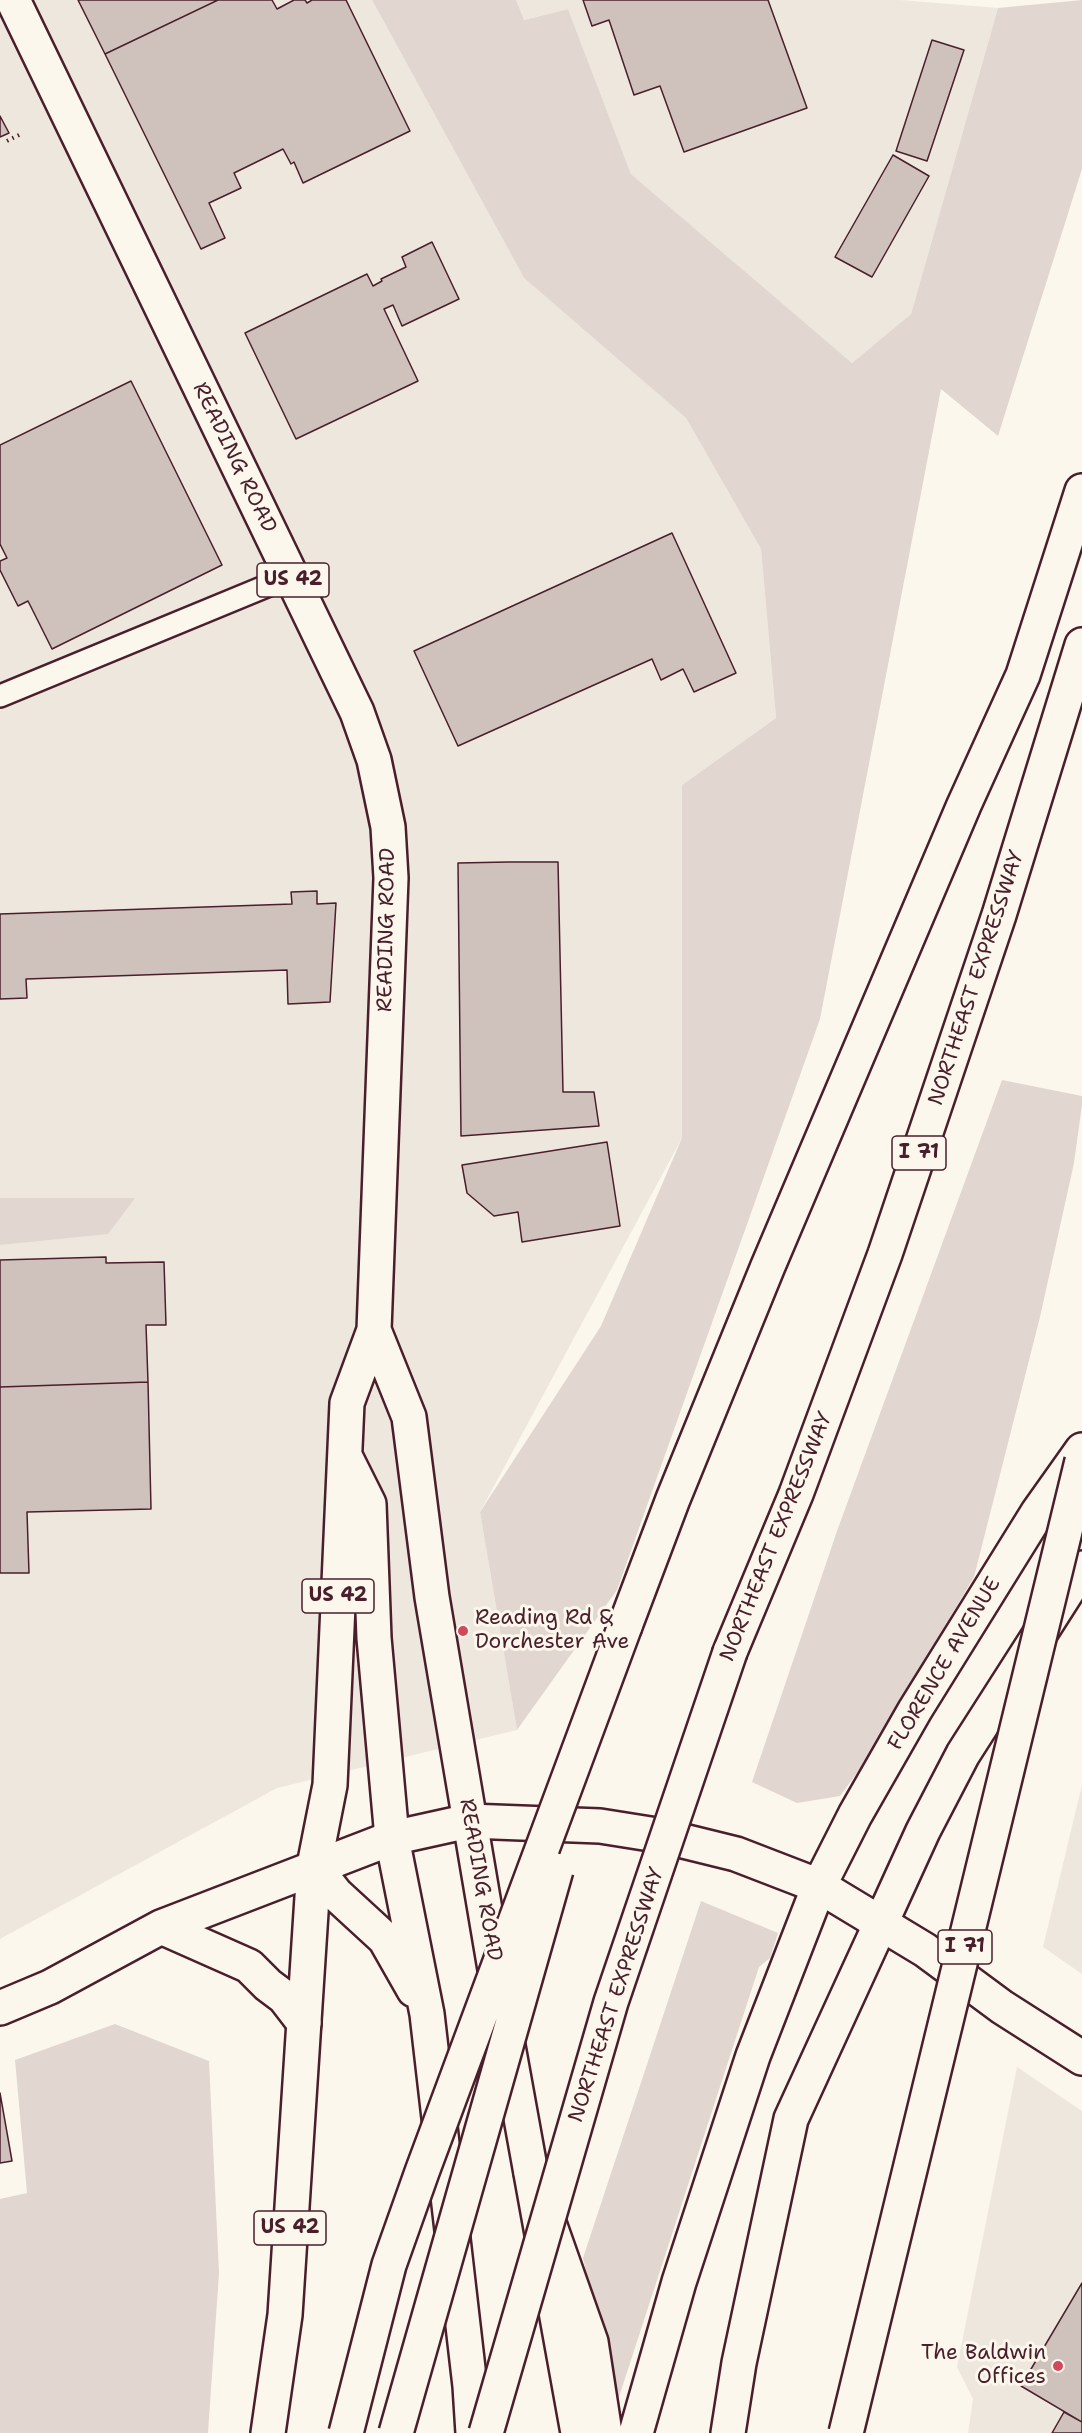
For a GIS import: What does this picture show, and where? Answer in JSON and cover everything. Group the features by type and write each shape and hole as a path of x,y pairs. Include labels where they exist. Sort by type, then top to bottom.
{"main road":[{"name":"READING ROAD","path":"13,0 357,712 374,760 388,827 391,878 374,1330 347,1403 330,1785 314,1866 285,2315 268,2433"},
{"path":"346,2433 389,2265 407,2213 673,1498 768,1266 964,806 1023,675 1082,490"},
{"name":"NORTHEAST EXPRESSWAY","path":"486,2433 611,2002 730,1652 796,1494 885,1254 999,915 1082,645"},
{"name":"READING ROAD","path":"374,1330 409,1417 432,1597 469,1821 578,2433"},
{"name":"FLORENCE AVENUE","path":"636,2433 679,2282 753,2056 819,1886 855,1815 915,1710 1038,1512 1082,1450"},
{"path":"344,1455 369,1504 374,1638 392,1838 427,2014 470,2386 473,2433"},
{"name":"I 71","path":"846,2433 1082,1461"},
{"path":"728,2433 739,2363 791,2119 923,1831 963,1754 1082,1568"},
{"path":"396,2433 625,1626"},
{"path":"0,2008 50,1987 161,1927 314,1866 392,1838 469,1821 600,1826 663,1836 736,1854 819,1886 926,1950 1002,2007 1082,2058"},
{"path":"314,1866 336,1894 385,1940 427,2014"},
{"path":"161,1927 249,1966 268,1985 284,1996 304,2023"},
{"path":"531,2172 591,2342 605,2433"}],"lane":[{"path":"0,696 291,576"}],"path":[{"path":"7,141 23,134"}],"shaded area":[{"path":"0,0 372,0 524,278 686,418 761,549 776,718 682,785 682,1138 480,1512 517,1730 277,1788 0,1939"},
{"path":"372,0 516,0 524,20 568,9 631,174 852,363 911,314 998,8 1082,0 1082,169 998,436 941,389 820,1019 617,1590 517,1730 480,1512 601,1326 682,1138 682,785 776,718 761,549 686,418 524,278"},
{"path":"516,0 900,0 998,8 911,314 852,363 631,174 568,9 523,20"},
{"path":"1002,1080 1082,1096 1082,1105 1074,1163 1040,1317 974,1577 860,1769 840,1796 797,1803 752,1782 837,1531"},
{"path":"0,1198 135,1198 108,1234 0,1245"},
{"path":"1082,1785 1082,1974 1043,1947"},
{"path":"701,1901 778,1933 770,1958 759,1967 617,2403 583,2258"},
{"path":"115,2024 209,2061 219,2273 208,2433 0,2433 0,2199 27,2193 15,2060"},
{"path":"1017,2067 1082,2111 1082,2433 968,2433 973,2399 957,2367"}],"building":[{"path":"78,0 218,0 105,54"},
{"path":"218,0 272,0 277,9 294,0 305,0 307,3 312,0 346,0 410,131 303,183 294,162 291,164 283,149 234,173 241,188 209,203 225,238 201,249 105,54"},
{"path":"583,0 768,0 807,108 684,152 660,86 634,95 609,20 592,26"},
{"path":"932,40 964,50 927,161 896,151"},
{"path":"0,116 9,133 0,137"},
{"path":"893,155 929,176 872,277 835,257"},
{"path":"432,242 459,299 402,326 393,305 384,309 418,381 296,439 245,333 367,274 373,286 382,281 381,279 406,267 402,257"},
{"path":"131,381 222,565 52,649 28,601 18,606 0,570 0,561 7,558 0,544 0,445"},
{"path":"672,533 736,673 694,692 683,669 661,680 652,659 458,746 414,651"},
{"path":"558,862 563,1092 594,1092 599,1126 461,1136 458,863"},
{"path":"317,891 317,904 336,903 330,1002 288,1004 287,970 26,979 27,998 0,999 0,914 292,904 291,892"},
{"path":"607,1142 620,1226 522,1242 518,1212 494,1216 467,1193 462,1165"},
{"path":"106,1257 106,1263 164,1262 166,1325 146,1325 148,1382 0,1387 0,1260"},
{"path":"148,1382 151,1509 27,1512 29,1573 0,1573 0,1387"},
{"path":"0,2093 12,2161 0,2163"},
{"name":"The Baldwin Offices","path":"1082,2283 1082,2422 1021,2386"},
{"path":"1064,2412 1082,2422 1082,2433 1052,2433"}],"place":[{"name":"Reading Rd & Dorchester Ave","path":"463,1631"},
{"name":"The Baldwin Offices","path":"1058,2366"}]}
